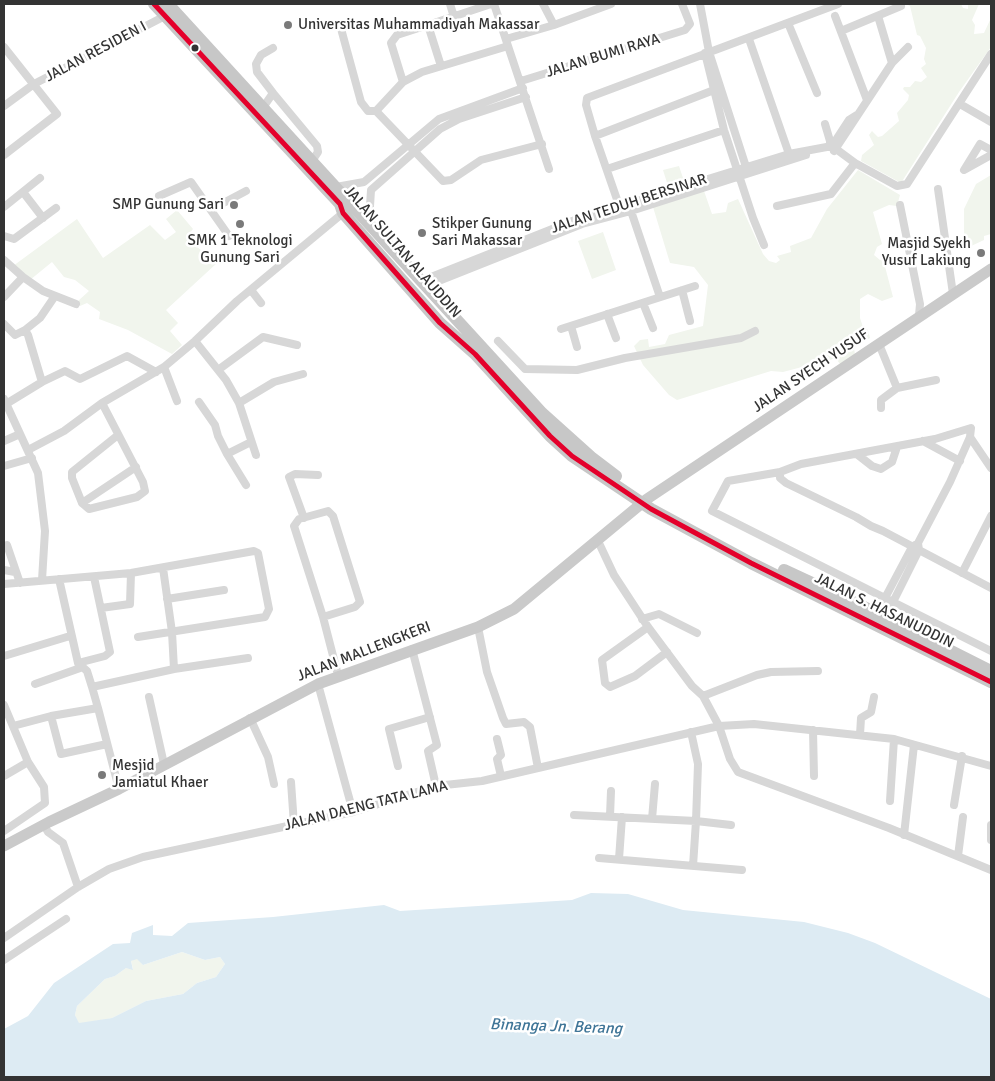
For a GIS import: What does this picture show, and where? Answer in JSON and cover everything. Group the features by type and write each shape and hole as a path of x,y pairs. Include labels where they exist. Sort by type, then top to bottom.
{"highway":[{"name":"JALAN SULTAN ALAUDDIN","path":"154,4 208,54 312,161 423,283 479,351 574,443 642,502 764,565"},
{"name":"JALAN SULTAN ALAUDDIN","path":"208,54 340,204 342,213 440,322 479,351"},
{"name":"JALAN S. HASANUDDIN","path":"764,565 878,620 991,671"},
{"name":"JALAN S. HASANUDDIN","path":"878,620 991,682"}],"main road":[{"name":"JALAN SYECH YUSUF","path":"642,502 920,315 991,270"},
{"name":"JALAN MALLENGKERI","path":"4,846 119,789 250,718 318,684 412,648 478,627 514,608 598,541 642,502"}],"street":[{"path":"450,4 454,17"},
{"path":"403,82 391,47 393,40 405,32 492,4 523,89 549,169"},
{"path":"543,4 554,25"},
{"path":"376,111 403,82 422,72 611,4"},
{"name":"JALAN BUMI RAYA","path":"336,188 364,182 439,119 685,30 690,24 682,4"},
{"path":"700,4 714,90 724,130 743,171"},
{"path":"810,4 813,13"},
{"path":"621,210 595,136 586,105 587,98 677,66 838,4"},
{"path":"841,31 901,6"},
{"name":"JALAN RESIDEN I","path":"4,106 34,84 163,13"},
{"path":"835,16 866,100"},
{"path":"878,16 892,63"},
{"path":"788,23 817,93"},
{"path":"340,25 361,102 368,111 376,111 441,180 446,181 481,160 542,144"},
{"path":"428,25 441,66"},
{"path":"748,38 788,154"},
{"path":"834,150 849,120 857,115 892,63 908,47"},
{"path":"273,48 261,55 256,66 257,72 317,146 318,152 312,161"},
{"path":"5,50 34,84"},
{"path":"707,53 743,171 753,218 764,246"},
{"path":"825,124 834,150 855,164 897,186 904,186 960,104 991,54"},
{"name":"JALAN RESIDEN I","path":"4,155 57,114 34,84"},
{"name":"JALAN BUMI RAYA","path":"371,190 414,151 450,123 523,89"},
{"path":"595,136 714,90"},
{"path":"262,109 273,93"},
{"path":"960,104 991,122"},
{"path":"607,169 724,130"},
{"path":"991,150 980,144 964,170 991,155"},
{"name":"JALAN TEDUH BERSINAR","path":"621,210 631,211 788,154 834,150"},
{"name":"JALAN TEDUH BERSINAR","path":"423,283 575,220 621,210 743,171 834,150"},
{"path":"777,206 831,194 855,164"},
{"path":"4,207 40,178"},
{"path":"159,196 191,182 212,209 229,236"},
{"path":"364,182 371,190 369,222"},
{"path":"938,189 954,294"},
{"path":"212,209 246,191"},
{"path":"23,192 43,218"},
{"path":"900,205 920,304 920,315"},
{"path":"4,236 14,240 56,208"},
{"path":"631,211 660,296"},
{"path":"28,450 64,431 102,403 164,367 342,213"},
{"path":"4,260 38,289 76,304"},
{"path":"4,298 23,276"},
{"path":"561,329 695,286"},
{"path":"251,290 261,303"},
{"path":"682,290 690,321"},
{"path":"4,324 16,336 40,318 55,296"},
{"path":"643,303 653,328"},
{"path":"607,314 616,338"},
{"path":"571,326 577,347"},
{"path":"25,330 42,382"},
{"path":"498,341 525,369 577,370 625,358 741,338 755,331"},
{"path":"218,370 263,337 297,345"},
{"path":"195,342 218,370 239,403 250,442 256,455"},
{"path":"879,344 897,388"},
{"path":"42,580 46,531 38,473 5,402 64,371 80,379 127,356 156,372"},
{"path":"164,367 177,401"},
{"path":"239,403 274,382 303,374"},
{"path":"881,408 881,400 897,388 936,380"},
{"path":"199,402 215,425 227,454 246,485"},
{"path":"102,403 145,486 143,494 92,509 82,503 72,478 72,472 118,435"},
{"path":"878,620 889,600 960,461 970,437 971,428 923,442 818,461 784,469 780,472 728,481 712,511 889,600 991,651"},
{"path":"4,441 20,434"},
{"path":"970,437 991,468"},
{"path":"227,454 250,442"},
{"path":"923,442 960,461"},
{"path":"858,455 872,466 880,469 892,462 897,447"},
{"path":"4,466 32,458"},
{"path":"82,503 136,466"},
{"path":"780,472 780,478 786,483 916,547 991,588"},
{"path":"304,518 289,477 295,474 318,475"},
{"path":"323,617 355,607 360,601 331,513 326,511 295,522 294,528 323,617 338,675"},
{"path":"962,573 991,516"},
{"path":"598,541 614,575 642,619 692,686 704,696 730,759 738,772 991,870"},
{"path":"7,544 20,583"},
{"path":"4,584 131,573 256,551 259,555 269,609 266,616 260,619 138,637"},
{"path":"163,568 172,632 174,669"},
{"path":"4,570 15,572"},
{"path":"101,608 130,604 131,573"},
{"path":"35,684 106,656 110,652 94,577"},
{"path":"59,579 70,636 80,665 87,671 119,789"},
{"path":"167,599 224,590"},
{"path":"642,619 659,614 697,633"},
{"path":"478,627 487,672 503,718 506,724 524,722 530,727 538,768"},
{"path":"648,627 602,660 605,683 612,686 635,676 667,652"},
{"path":"4,656 70,636"},
{"path":"412,648 437,746 428,751 436,786"},
{"path":"92,687 174,669 248,658"},
{"path":"704,696 757,675 771,672 818,671"},
{"path":"318,684 353,812"},
{"path":"149,697 164,764"},
{"path":"860,735 861,718 871,712 874,697"},
{"path":"4,705 6,717 13,726 28,762 44,787 46,803 4,832"},
{"path":"13,726 51,716 98,708"},
{"path":"51,716 61,754 107,744"},
{"path":"398,766 389,729 430,717"},
{"path":"250,718 268,757 274,784"},
{"name":"JALAN DAENG TATA LAMA","path":"4,938 78,887 109,869 143,857 353,812 436,786 501,776 718,726 754,724 894,739 962,756 991,766"},
{"path":"812,730 814,776"},
{"path":"691,732 698,764 692,866"},
{"path":"497,739 501,755 497,759 501,776"},
{"path":"890,801 894,739"},
{"path":"904,835 914,745"},
{"path":"954,805 962,756"},
{"path":"4,776 28,762"},
{"path":"291,782 294,825"},
{"path":"652,819 655,784"},
{"path":"610,816 612,791"},
{"path":"574,815 731,824"},
{"path":"619,859 622,817"},
{"path":"958,856 963,817"},
{"path":"44,825 48,832 63,843 78,887"},
{"path":"991,825 991,840"},
{"path":"600,858 742,870"},
{"path":"4,960 66,919"}],"shaded area":[{"path":"906,4 961,4 963,8 968,9 968,4 979,4 972,20 975,25 974,34 984,33 991,18 991,47 959,92 901,183 861,161 862,155 874,145 869,135 872,131 878,137 882,136 899,121 897,113 908,100 909,95 903,89 904,87 910,87 915,81 921,82 927,77 921,68 926,64 924,59 926,48 920,36 917,35 910,6"},
{"path":"679,166 684,181 668,186 663,170"},
{"path":"858,170 900,195 897,206 889,205 873,212 882,244 877,247 874,255 880,260 883,259 893,297 882,301 868,294 860,299 860,318 863,327 868,330 870,338 854,348 855,355 842,366 835,358 809,369 802,367 783,372 771,371 677,400 669,395 643,365 634,346 640,340 648,339 649,347 665,344 669,335 703,326 708,285 694,267 670,263 653,207 704,191 712,214 726,212 728,203 738,199 763,254 769,261 776,263 780,260 777,256 791,252 790,246 811,238 827,209"},
{"path":"991,175 991,234 984,236 984,240 969,247 964,244 964,209 976,184"},
{"path":"177,210 193,229 186,238 217,263 166,310 178,323 170,331 182,345 172,354 128,330 99,319 100,312 87,303 80,306 78,301 89,291 75,280 64,277 52,262 30,280 13,266 77,219 103,258 150,225 165,240 176,232 166,219"},
{"path":"603,232 616,270 592,279 578,241"},
{"path":"182,952 205,960 220,957 225,964 216,977 197,983 183,994 146,1001 112,1018 79,1024 75,1015 77,1006 105,979 115,976 126,968 133,969 131,961 137,958 143,965"}],"water":[{"name":"Binanga Jn. Berang","path":"591,893 628,894 683,910 804,922 848,933 875,943 991,999 991,1077 4,1077 4,1029 28,1016 54,983 113,944 130,943 132,933 153,925 153,935 172,936 188,923 273,917 384,905 400,911 572,900","holes":["182,952 205,960 220,957 225,964 216,977 197,983 183,994 146,1001 112,1018 79,1023 75,1015 77,1006 105,979 115,976 126,968 133,970 131,961 137,959 143,965"]}],"transit line":[{"path":"154,4 340,204 343,213 440,323 475,354 550,436 572,456 651,509 751,563 991,682"}],"place":[{"name":"Universitas Muhammadiyah Makassar","path":"288,25"},
{"name":"SMP Gunung Sari","path":"234,205"},
{"name":"SMK 1 Teknologi Gunung Sari","path":"240,224"},
{"name":"Stikper Gunung Sari Makassar","path":"422,233"},
{"name":"Masjid Syekh Yusuf Lakiung","path":"981,253"},
{"name":"Mesjid Jamiatul Khaer","path":"102,775"}]}
